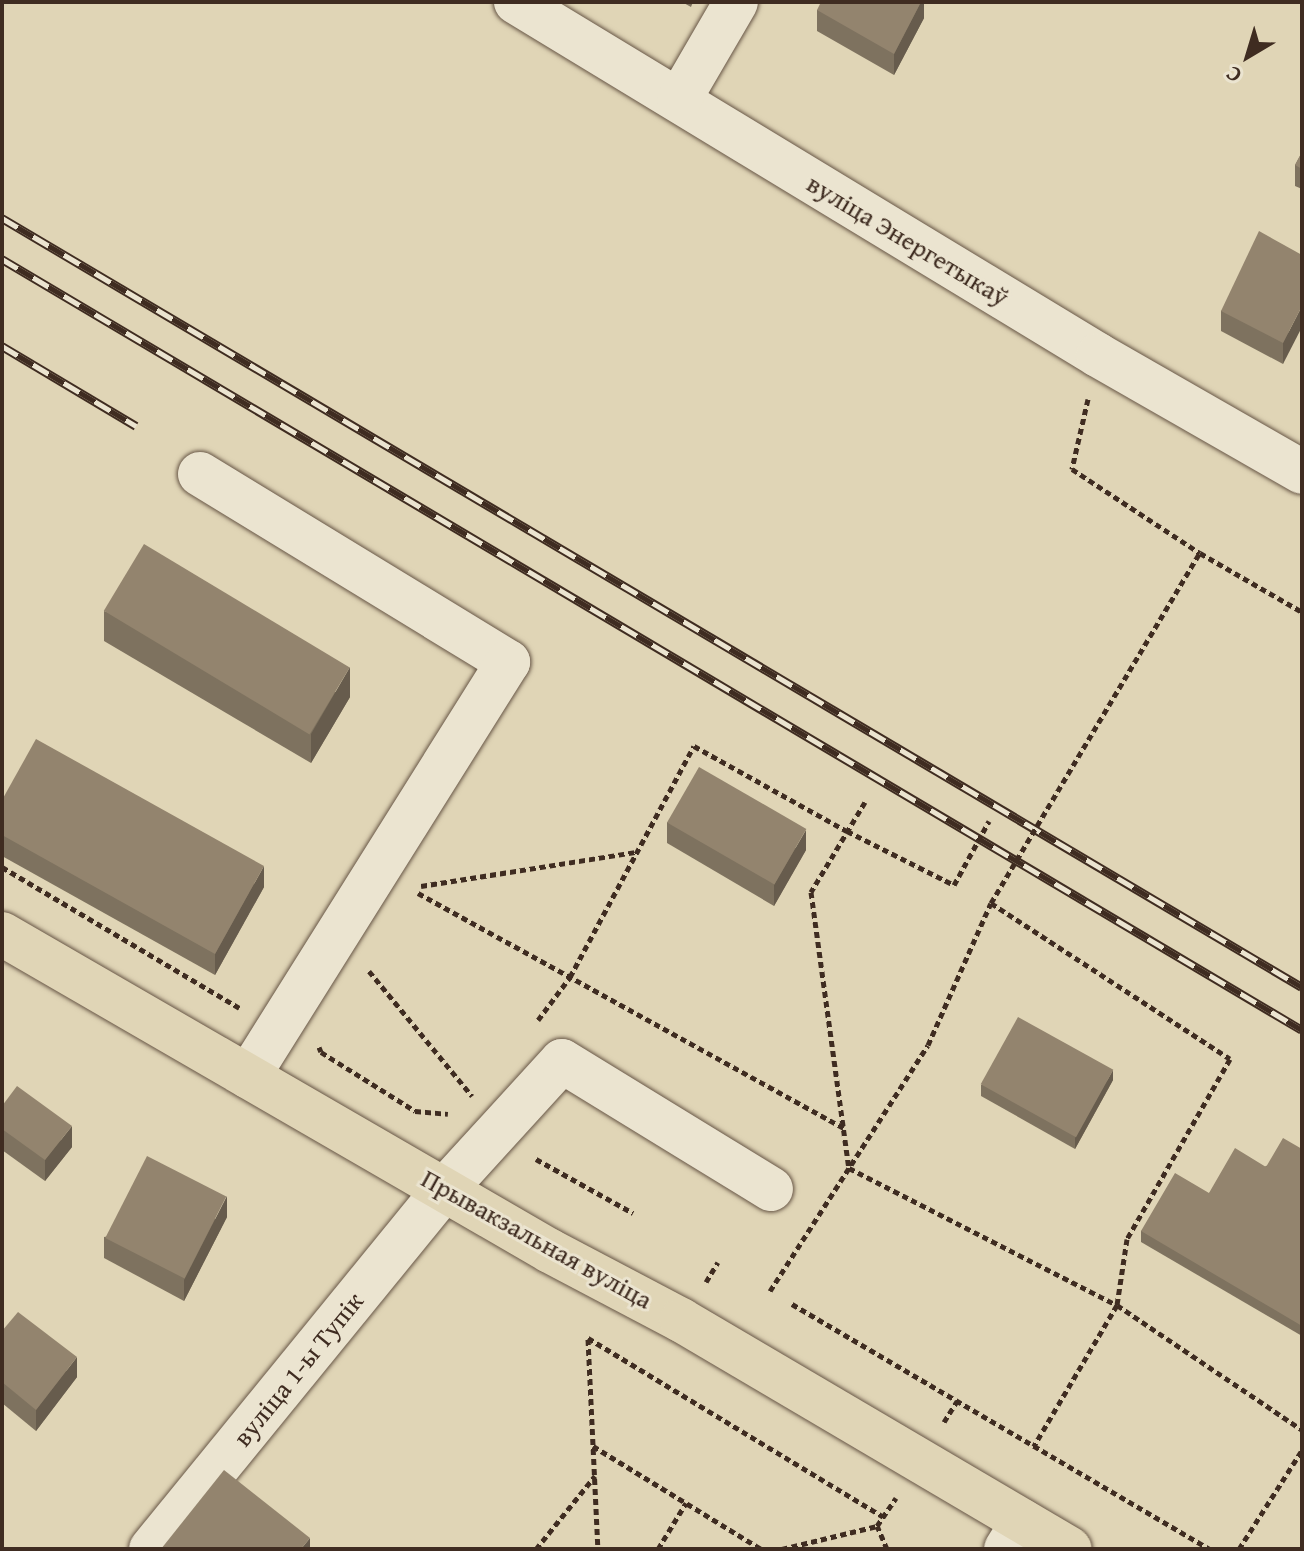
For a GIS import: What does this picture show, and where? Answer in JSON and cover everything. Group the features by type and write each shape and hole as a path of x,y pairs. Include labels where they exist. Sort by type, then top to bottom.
{"main road":[{"name":"Прывакзальная вуліца","path":"2,934 550,1251 681,1320 1015,1536 1069,1549"}],"street":[{"name":"вуліца Энергетыкаў","path":"516,2 1098,355 1296,455"},
{"path":"679,100 736,2"},
{"path":"200,474 508,662 296,1036 248,1076"},
{"name":"вуліца 1-ы Тупік","path":"151,1549 445,1189 562,1061 771,1189"}],"path":[{"path":"1098,355 1072,469 1200,553 1302,612"},
{"path":"770,1291 928,1045 991,903 1200,553"},
{"path":"570,977 694,746 847,831 954,885 989,821"},
{"path":"849,1168 811,892 865,802"},
{"path":"637,852 409,888 844,1129"},
{"path":"2,867 296,1036 415,1111 445,1116 456,1111"},
{"path":"991,903 1230,1059 1127,1239 1117,1305 1034,1446"},
{"path":"296,1036 321,1052"},
{"path":"466,1107 477,1102"},
{"path":"849,1168 1117,1305 1302,1430"},
{"path":"792,1304 1209,1549"},
{"path":"598,1549 588,1338 883,1517"},
{"path":"593,1446 761,1549"},
{"path":"1239,1549 1302,1450"},
{"path":"536,1549 595,1476"},
{"path":"658,1549 686,1503"},
{"path":"782,1549 877,1526"}],"building":[{"path":"821,2 921,2 894,54 817,10"},
{"path":"1302,152 1302,169 1295,165"},
{"path":"1259,231 1302,255 1302,306 1283,343 1221,311"},
{"path":"144,544 350,668 310,734 104,611"},
{"path":"36,739 264,866 215,954 2,835 2,800"},
{"path":"699,767 806,829 774,884 667,822"},
{"path":"1018,1017 1113,1070 1076,1137 981,1084"},
{"path":"17,1086 72,1126 45,1160 2,1129 2,1106"},
{"path":"1283,1138 1302,1149 1302,1326 1141,1231 1175,1173 1209,1193 1235,1148 1266,1167"},
{"path":"147,1156 226,1196 185,1278 105,1238"},
{"path":"18,1312 77,1357 36,1410 2,1382 2,1331"},
{"path":"224,1470 310,1538 301,1549 161,1549"}],"railway":[{"path":"2,218 1302,987"},
{"path":"2,259 1302,1030"},
{"path":"2,346 136,426"}]}
